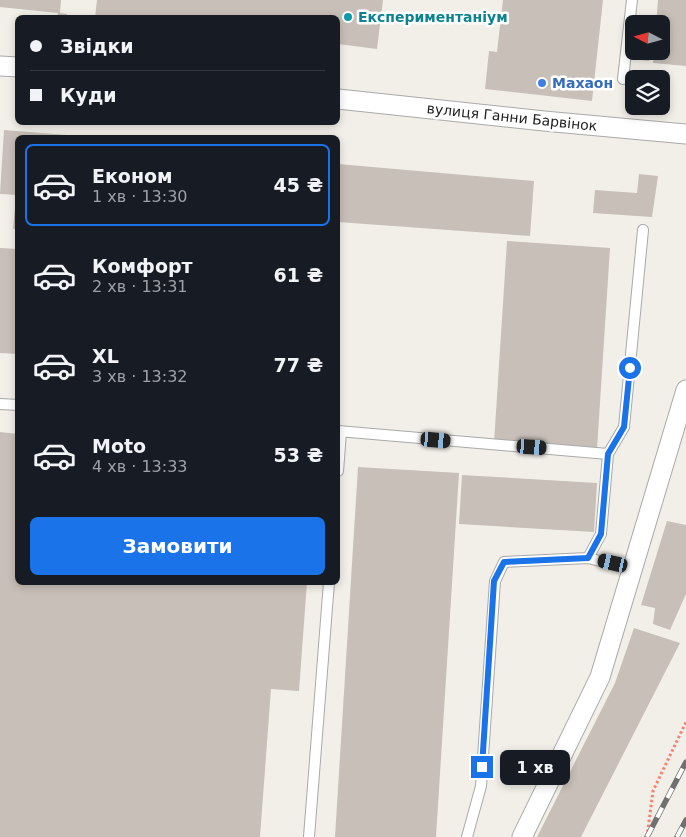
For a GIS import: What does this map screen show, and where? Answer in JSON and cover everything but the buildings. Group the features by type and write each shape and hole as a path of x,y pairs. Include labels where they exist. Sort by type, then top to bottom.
{"street":[{"path":"0,66 15,67"},
{"name":"вулиця Ганни Барвінок","path":"340,99 686,134"},
{"path":"522,837 600,677 686,390"}],"lane":[{"path":"623,78 632,0"},
{"path":"588,558 601,534 608,454 624,427 643,230"},
{"path":"0,404 15,405"},
{"path":"340,432 608,454"},
{"path":"467,837 481,786 494,581 504,562 588,558 632,569"},
{"path":"310,837 329,585"}],"path":[{"path":"647,837 653,791 686,722"}],"railway":[{"path":"647,837 686,762"},
{"path":"677,837 686,820"}],"place":[{"name":"Експериментаніум","path":"348,17"},
{"name":"Махаон","path":"542,83"}],"route":[{"path":"482,767 494,581 504,562 588,558 601,534 608,454 624,427 630,368"}]}
